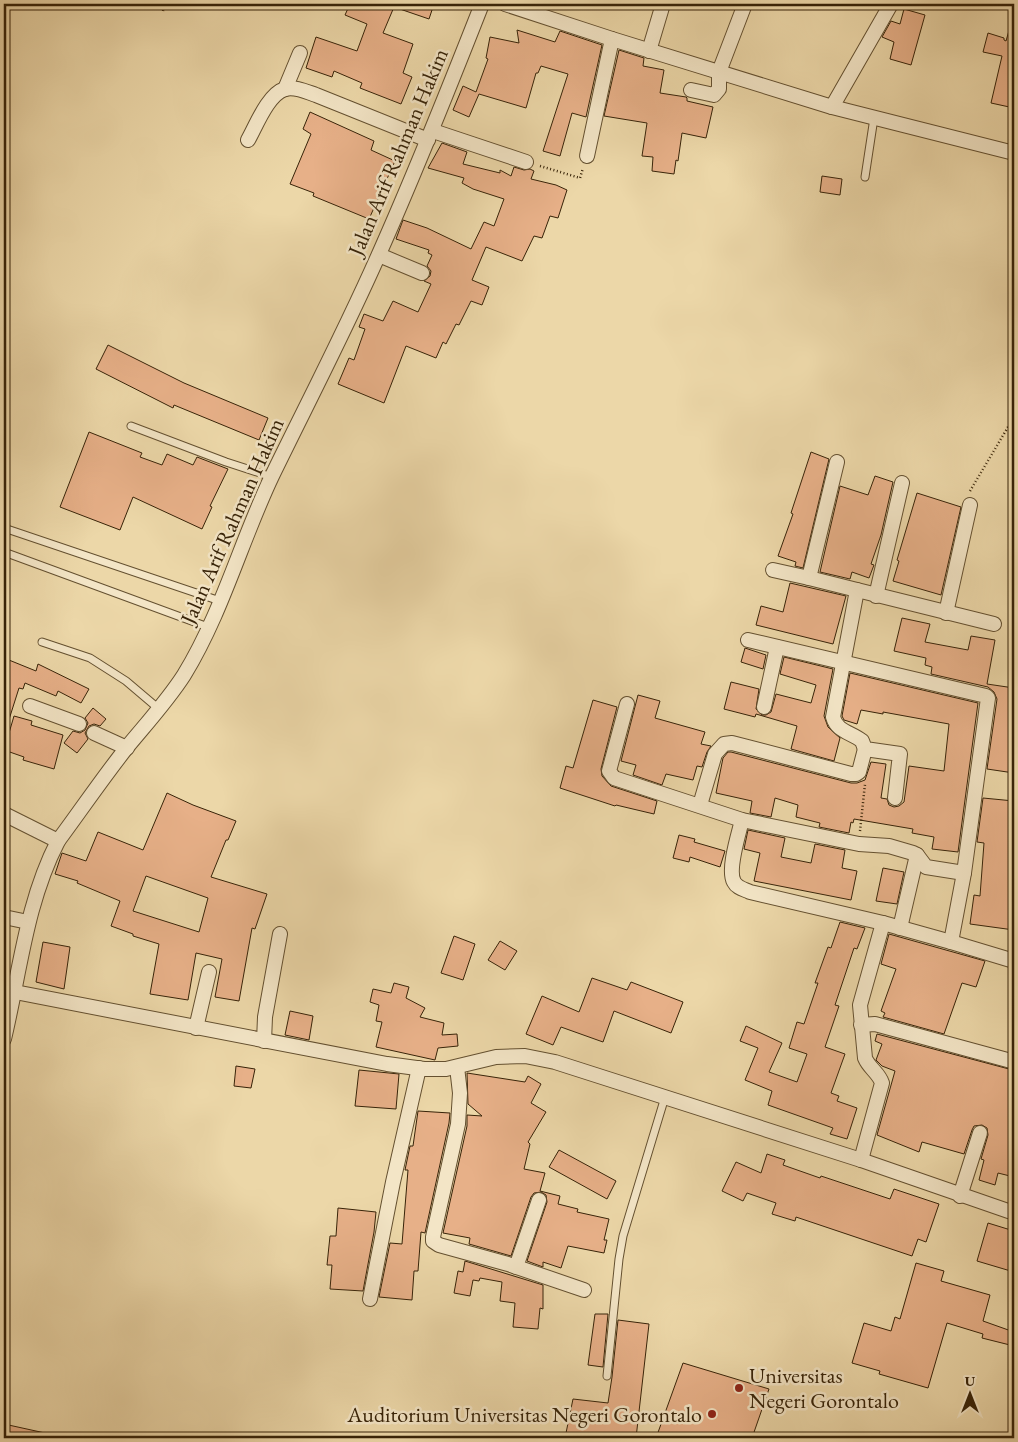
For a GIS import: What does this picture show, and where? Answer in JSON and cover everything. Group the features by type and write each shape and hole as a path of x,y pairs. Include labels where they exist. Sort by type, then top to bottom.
{"street":[{"name":"Jalan Arif Rahman Hakim","path":"4,1038 36,891 58,841 182,677 195,656 272,477 302,419 379,255 430,135 482,4"},
{"path":"505,4 649,51 832,107 1014,153"},
{"path":"649,51 663,4"},
{"path":"691,90 714,95 719,90 720,72 745,4"},
{"path":"832,107 891,4"},
{"path":"588,156 612,39"},
{"path":"285,89 300,53"},
{"path":"248,140 273,97 285,89 297,89 430,135 526,162"},
{"path":"379,255 422,273"},
{"path":"808,578 837,462"},
{"path":"876,596 902,483"},
{"path":"946,613 970,498"},
{"path":"773,570 994,624"},
{"path":"700,805 715,754 724,744 732,743 851,774 859,772 864,756 862,741 840,730 835,723 834,707 857,590"},
{"path":"748,640 988,698 964,873 951,942"},
{"path":"764,707 777,647"},
{"path":"627,704 609,771 614,778 742,820 783,830 859,844 889,846 917,855 926,867 964,873"},
{"path":"30,706 79,724"},
{"path":"94,733 127,748"},
{"path":"864,756 900,754 895,798"},
{"path":"4,814 58,841"},
{"path":"742,820 731,871 733,881 739,887 750,892 882,923 1014,961"},
{"path":"900,928 917,855"},
{"path":"4,917 28,922"},
{"path":"861,1160 882,1083 880,1077 868,1064 861,1025 860,1005 882,923"},
{"path":"264,1041 265,1017 280,934"},
{"path":"196,1028 209,972"},
{"path":"15,992 387,1064 437,1070 496,1057 525,1056 555,1062 861,1160 960,1196 1014,1213"},
{"path":"861,1025 875,1024 1011,1062"},
{"path":"457,1067 460,1093 458,1124 433,1241 439,1245 516,1267 584,1290"},
{"path":"370,1299 393,1182 420,1068"},
{"path":"960,1196 980,1133"},
{"path":"516,1267 539,1200"}],"lane":[{"path":"865,177 874,118"},
{"path":"131,426 226,462 272,477"},
{"path":"4,528 220,601"},
{"path":"4,552 208,627"},
{"path":"42,642 90,658 126,681 159,708"},
{"path":"607,1376 619,1259 665,1097"}],"path":[{"path":"163,11 164,4"},
{"path":"526,162 580,178 588,156"},
{"path":"970,498 1014,417"},
{"path":"859,844 865,782 864,756"}],"building":[{"path":"350,4 434,4 429,19 394,7 383,33 413,44 403,73 412,77 401,104 360,88 362,83 334,71 332,77 306,68 316,37 357,51 367,24 345,15"},
{"path":"904,9 925,15 911,65 890,59 894,42 882,37 891,21 900,24"},
{"path":"1010,27 1014,27 1014,108 991,103 1002,56 983,52 988,33 1004,38 1006,41"},
{"path":"517,30 555,42 560,31 602,45 586,117 572,113 560,156 543,151 568,74 541,66 538,73 536,73 526,108 479,94 469,117 453,110 463,86 476,92 488,59 486,58 490,37 519,43"},
{"path":"619,50 644,58 643,66 664,70 660,93 686,97 687,101 713,107 706,138 682,133 674,174 652,171 653,157 642,156 647,123 604,116"},
{"path":"310,112 374,141 371,150 395,161 369,219 313,196 314,193 290,184 311,134 303,129"},
{"path":"442,143 467,152 463,164 500,173 500,170 511,176 514,167 524,170 530,169 534,171 531,179 556,185 567,190 558,218 550,216 542,238 534,236 522,261 486,247 472,280 489,287 482,305 471,301 459,325 456,324 446,344 443,342 436,358 406,346 384,403 338,384 349,358 354,360 365,329 359,327 364,314 383,321 393,301 418,312 431,284 424,281 430,276 431,271 427,266 432,255 428,253 429,250 396,239 403,220 427,228 471,249 484,222 494,226 504,199 473,189 462,183 464,178 428,168"},
{"path":"822,176 842,179 840,195 820,192"},
{"path":"108,345 184,383 268,418 259,440 174,405 173,408 96,369"},
{"path":"89,432 142,453 140,457 162,465 167,454 193,465 197,457 228,469 210,506 212,507 202,529 133,497 120,530 60,507"},
{"path":"811,452 829,459 803,568 795,566 796,562 778,556 793,514 791,513"},
{"path":"875,476 893,482 881,535 871,564 874,565 869,578 852,572 850,579 820,572 840,486 868,495"},
{"path":"917,493 961,507 941,595 893,581 899,561 897,560"},
{"path":"790,583 846,596 833,644 756,625 761,606 783,612"},
{"path":"902,618 930,624 925,642 968,650 971,636 995,640 987,684 1014,688 1014,773 987,769 997,699 994,692 988,687 931,674 932,667 925,665 926,658 894,651"},
{"path":"745,648 766,655 763,669 741,662"},
{"path":"784,657 833,669 824,716 828,727 840,738 834,761 791,749 797,726 756,714 755,717 724,709 731,682 759,689 756,709 762,715 771,712 776,694 811,703 816,685 780,674"},
{"path":"4,658 36,671 38,664 89,689 81,703 58,691 56,696 25,683 23,689 19,688 6,729 4,729"},
{"path":"850,673 978,703 958,852 932,849 934,837 912,833 913,829 854,819 853,823 851,822 849,833 819,827 820,823 796,817 798,805 775,798 771,817 750,813 752,801 716,793 723,758 728,752 851,783 865,780 871,762 886,764 881,798 887,799 889,805 894,807 904,802 909,766 944,771 949,724 861,710 857,724 844,720 842,716"},
{"path":"638,695 660,701 655,718 705,732 701,744 711,746 702,767 697,766 693,780 666,774 662,785 633,775 636,765 621,761"},
{"path":"593,700 617,707 601,769 602,776 611,786 657,801 654,814 615,806 560,788 566,766 573,768"},
{"path":"93,708 106,719 100,726 94,724 89,726 85,733 88,739 77,753 64,743 73,731 80,733 85,730 88,723 85,718"},
{"path":"14,716 32,721 31,725 63,735 54,769 23,760 24,757 4,750"},
{"path":"167,793 236,821 211,877 267,894 255,929 252,928 239,1001 215,997 222,959 196,953 188,1000 150,994 159,944 133,936 133,934 111,926 120,901 77,883 78,881 55,874 62,853 86,861 98,832 143,850","holes":["146,876 208,898 199,932 133,911"]},
{"path":"983,798 1014,801 1014,930 970,924 974,895 980,896 984,843 977,842"},
{"path":"748,830 785,838 781,857 811,863 815,844 845,850 842,868 857,871 851,900 754,881 760,853 744,849"},
{"path":"679,835 695,839 694,842 725,851 720,867 690,857 689,862 673,858"},
{"path":"883,868 904,872 897,904 876,901"},
{"path":"840,922 865,928 857,949 854,948 835,1005 839,1006 825,1047 845,1054 831,1093 839,1096 837,1101 857,1108 847,1139 830,1134 833,1128 768,1105 772,1091 745,1080 758,1048 740,1041 746,1026 782,1043 769,1072 797,1082 807,1054 789,1048 797,1022 804,1024 818,983 815,983 828,947 831,948"},
{"path":"889,934 985,961 976,987 962,983 944,1034 883,1017 885,1013 881,1011 896,969 881,964"},
{"path":"454,936 475,944 463,980 441,973"},
{"path":"500,941 517,951 505,970 488,960"},
{"path":"43,942 70,947 64,989 36,982"},
{"path":"592,978 627,990 631,982 683,1002 671,1033 614,1011 603,1042 561,1027 553,1045 526,1034 542,996 579,1012"},
{"path":"394,983 409,987 406,998 425,1008 420,1017 444,1023 442,1035 457,1034 458,1046 438,1048 435,1060 376,1047 382,1022 376,1021 379,1005 370,1002 373,989 391,993"},
{"path":"290,1011 313,1016 309,1040 285,1035"},
{"path":"877,1034 1014,1069 1014,1177 998,1173 995,1185 979,1180 984,1160 981,1159 988,1135 987,1128 982,1125 974,1126 964,1154 922,1142 919,1152 877,1135 895,1071 882,1066 876,1060 882,1044 875,1041"},
{"path":"236,1066 255,1069 251,1088 234,1086"},
{"path":"359,1070 399,1074 396,1109 355,1106"},
{"path":"467,1073 525,1082 528,1076 541,1084 531,1103 546,1112 528,1142 530,1144 524,1169 545,1173 540,1191 560,1196 558,1204 578,1209 577,1212 609,1219 604,1240 607,1240 604,1253 568,1246 561,1268 543,1262 543,1267 527,1261 547,1202 546,1195 541,1192 534,1193 531,1197 511,1256 469,1244 470,1238 443,1233 467,1126 467,1115 482,1116 468,1104"},
{"path":"418,1111 450,1113 425,1233 421,1232 418,1271 414,1271 412,1300 379,1297 390,1243 402,1244 408,1170 405,1170 410,1146 413,1146"},
{"path":"559,1150 616,1181 607,1199 549,1167"},
{"path":"767,1154 785,1160 783,1165 890,1199 894,1189 939,1204 926,1242 918,1239 912,1256 796,1217 795,1221 772,1214 776,1203 747,1193 743,1201 722,1191 736,1162 761,1173"},
{"path":"338,1208 376,1212 363,1291 330,1289 332,1265 327,1265 330,1236 336,1236"},
{"path":"988,1223 1014,1231 1014,1272 977,1261"},
{"path":"465,1261 543,1285 543,1309 540,1308 538,1329 513,1327 515,1303 500,1301 502,1282 480,1278 479,1281 473,1280 470,1296 454,1293 458,1271 463,1272"},
{"path":"916,1263 944,1271 941,1281 990,1295 983,1321 1014,1332 1014,1346 982,1338 983,1334 947,1323 928,1388 879,1374 880,1371 852,1363 864,1323 891,1331 895,1317 900,1319"},
{"path":"595,1314 608,1314 603,1367 588,1365"},
{"path":"618,1320 649,1324 636,1438 566,1433 573,1399 608,1403"},
{"name":"Auditorium Universitas Negeri Gorontalo","path":"683,1363 769,1389 752,1438 656,1438"},
{"path":"4,1424 45,1433 44,1438 4,1438"}],"place":[{"name":"Universitas Negeri Gorontalo","path":"739,1388"},
{"name":"Auditorium Universitas Negeri Gorontalo","path":"712,1414"}]}
